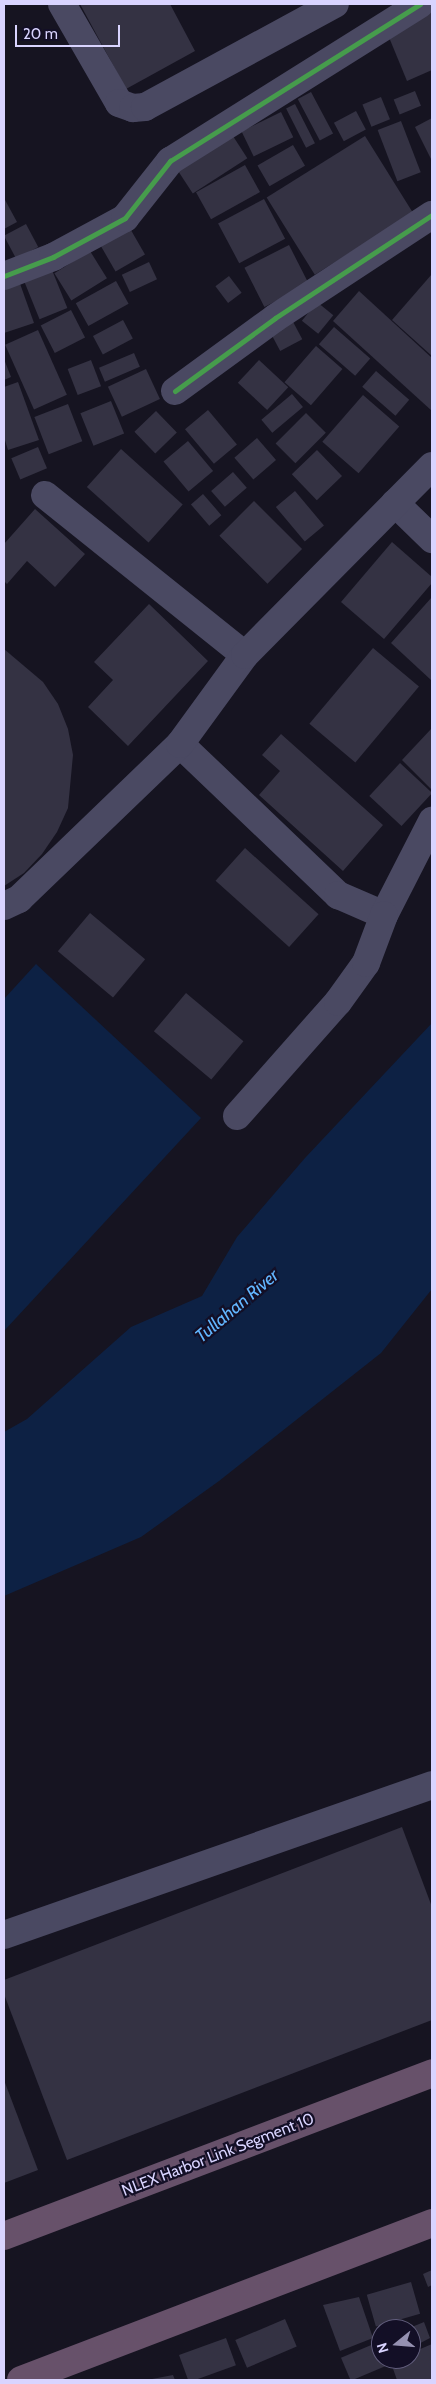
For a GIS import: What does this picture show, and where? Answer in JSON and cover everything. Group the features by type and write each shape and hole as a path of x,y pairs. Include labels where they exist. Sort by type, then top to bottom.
{"highway":[{"name":"NLEX Harbor Link Segment 10","path":"4,2236 432,2073"},
{"path":"21,2380 432,2222"}],"street":[{"path":"62,4 119,103 133,108 145,107 335,4"},
{"path":"4,276 53,257 125,218 170,162 420,4"},
{"path":"175,391 275,318 432,215"},
{"path":"4,906 19,899 180,744 245,655 432,466"},
{"path":"45,494 245,655"},
{"path":"395,503 432,539"},
{"path":"180,744 338,895 384,915"},
{"path":"237,1116 338,1002 366,963 384,915 432,821"},
{"path":"4,1935 432,1786"}],"water":[{"path":"36,964 201,1118 4,1331 4,999"},
{"name":"Tullahan River","path":"432,1023 432,1289 381,1353 219,1481 141,1537 4,1596 4,1432 27,1419 131,1327 202,1296 237,1237 305,1158"}],"building":[{"path":"80,4 170,4 195,51 126,89"},
{"path":"432,11 432,70 407,81 386,30"},
{"path":"415,91 421,106 400,114 394,100"},
{"path":"311,92 333,133 320,141 298,99"},
{"path":"381,97 390,119 371,127 362,104"},
{"path":"295,104 315,143 306,148 286,109"},
{"path":"356,111 366,130 344,141 334,123"},
{"path":"281,112 293,137 254,156 241,131"},
{"path":"432,118 432,161 415,127"},
{"path":"401,121 421,172 397,181 378,130"},
{"path":"231,133 247,158 193,194 176,168"},
{"path":"365,136 413,213 315,275 267,197"},
{"path":"293,145 305,166 269,186 257,166"},
{"path":"245,165 260,192 211,219 196,192"},
{"path":"4,198 17,222 4,229"},
{"path":"264,199 285,239 239,263 218,223"},
{"path":"26,224 38,247 16,259 4,236"},
{"path":"128,225 145,254 116,271 99,242"},
{"path":"289,245 309,284 264,307 244,268"},
{"path":"90,251 107,278 71,300 54,273"},
{"path":"149,262 157,279 130,292 122,275"},
{"path":"52,270 67,308 40,319 24,281"},
{"path":"432,274 432,356 392,320"},
{"path":"229,276 242,293 228,303 215,286"},
{"path":"18,278 34,323 4,333 4,283"},
{"path":"116,281 129,304 88,326 76,303"},
{"path":"359,291 432,358 432,411 333,321"},
{"path":"317,302 333,315 318,334 302,321"},
{"path":"71,310 85,338 55,353 41,325"},
{"path":"291,318 302,339 280,351 269,330"},
{"path":"123,320 133,339 103,355 93,336"},
{"path":"334,327 370,358 355,376 319,344"},
{"path":"38,330 67,395 34,410 5,345"},
{"path":"316,346 342,369 311,405 285,382"},
{"path":"134,353 140,367 105,382 99,368"},
{"path":"4,359 11,377 4,380"},
{"path":"91,360 101,386 78,395 68,369"},
{"path":"259,360 288,387 267,410 238,383"},
{"path":"146,369 160,399 122,417 108,387"},
{"path":"376,371 409,400 395,416 362,387"},
{"path":"18,382 39,440 8,450 4,437 4,387"},
{"path":"292,394 303,407 272,433 261,420"},
{"path":"363,395 399,426 359,473 322,442"},
{"path":"111,401 124,433 94,446 80,413"},
{"path":"68,404 82,441 49,454 34,417"},
{"path":"208,410 237,444 214,464 185,429"},
{"path":"156,411 177,433 155,453 134,432"},
{"path":"306,413 326,433 295,463 276,443"},
{"path":"257,438 276,460 253,480 234,458"},
{"path":"188,441 213,471 189,491 163,462"},
{"path":"38,447 47,468 20,480 11,458"},
{"path":"121,449 183,505 149,542 87,487"},
{"path":"317,450 342,476 317,500 292,474"},
{"path":"233,472 247,488 225,507 211,491"},
{"path":"295,491 324,525 305,542 276,507"},
{"path":"203,494 221,515 209,526 191,504"},
{"path":"254,501 302,549 267,584 219,536"},
{"path":"35,509 85,554 55,587 27,561 7,584 4,581 4,544"},
{"path":"392,542 432,577 432,583 384,639 341,602"},
{"path":"432,597 432,679 431,680 391,643"},
{"path":"149,604 208,661 128,746 88,707 113,680 94,662"},
{"path":"373,648 419,687 355,762 309,724"},
{"path":"4,649 43,682 58,704 68,729 73,755 68,808 57,832 42,854 24,873 4,886"},
{"path":"432,728 432,790 402,760"},
{"path":"281,734 383,825 343,871 259,795 280,771 262,755"},
{"path":"400,763 432,793 401,826 369,796"},
{"path":"245,848 319,914 289,947 216,881"},
{"path":"90,913 145,959 113,998 58,951"},
{"path":"186,993 243,1041 211,1080 154,1031"},
{"path":"402,1827 432,1907 432,2020 67,2160 4,1994 4,1980"},
{"path":"4,2080 38,2170 4,2183"},
{"path":"432,2270 432,2285 428,2287 423,2274"},
{"path":"411,2282 420,2314 402,2319 374,2319 367,2295"},
{"path":"359,2297 371,2332 371,2339 340,2351 323,2305"},
{"path":"285,2319 297,2347 247,2368 235,2340"},
{"path":"424,2322 430,2338 421,2343 421,2323"},
{"path":"226,2338 236,2365 195,2380 188,2380 179,2355"},
{"path":"432,2344 432,2380 397,2380 393,2369 421,2369 421,2349"},
{"path":"371,2345 371,2369 379,2369 350,2380 341,2358"},
{"path":"173,2375 175,2380 152,2380 152,2379"}],"cycle path":[{"path":"4,276 53,257 125,218 170,161 420,4"},
{"path":"175,391 275,318 432,215"}]}
